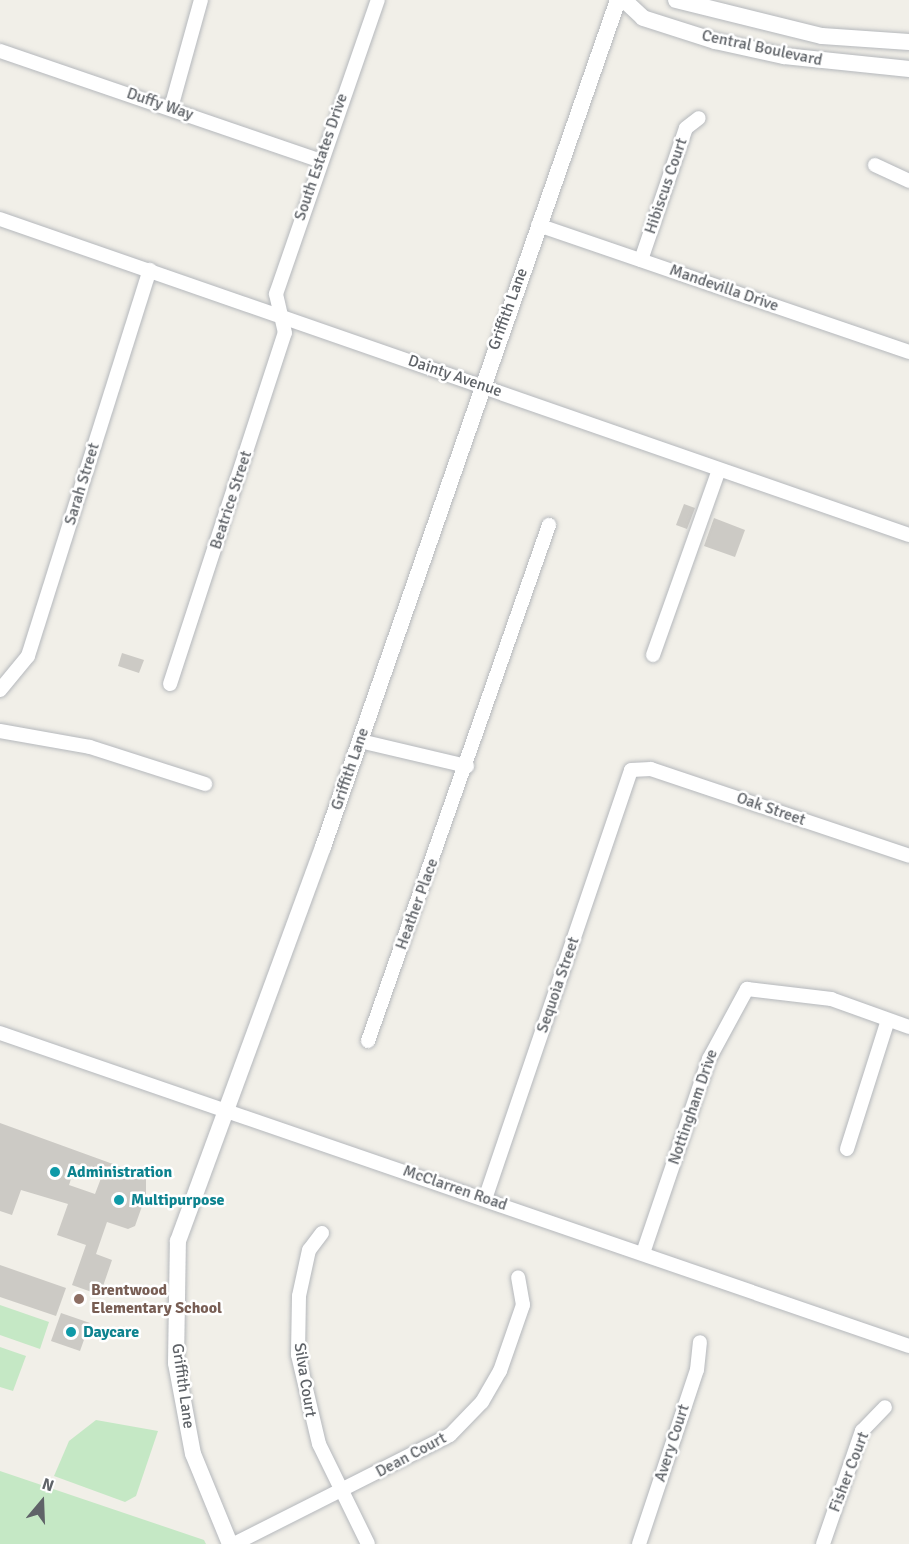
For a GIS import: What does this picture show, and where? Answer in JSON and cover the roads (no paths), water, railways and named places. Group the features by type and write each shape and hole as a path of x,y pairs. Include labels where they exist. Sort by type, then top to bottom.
{"street":[{"path":"171,108 201,0"},
{"name":"South Estates Drive","path":"280,316 276,294 318,160 378,0"},
{"name":"Griffith Lane","path":"232,1544 193,1454 176,1364 175,1313 178,1241 222,1109 360,741 481,384 618,0"},
{"name":"Central Boulevard","path":"624,0 643,18 716,41 784,56 909,69"},
{"name":"Central Boulevard","path":"676,0 822,36 909,42"},
{"name":"Duffy Way","path":"0,51 318,160"},
{"name":"Hibiscus Court","path":"641,260 686,128 699,118"},
{"path":"875,165 909,181"},
{"name":"Dainty Avenue","path":"0,219 481,384 909,536"},
{"name":"Mandevilla Drive","path":"538,225 909,352"},
{"name":"Sarah Street","path":"0,690 28,656 150,270"},
{"name":"Beatrice Street","path":"171,684 285,333 280,316"},
{"path":"653,655 719,470"},
{"name":"Heather Place","path":"368,1041 549,525"},
{"path":"0,731 90,747 205,784"},
{"path":"360,741 466,766"},
{"name":"Oak Street","path":"631,770 651,769 909,856"},
{"name":"Sequoia Street","path":"485,1199 631,770"},
{"name":"Nottingham Drive","path":"643,1253 709,1059 747,989 831,999 909,1028"},
{"path":"847,1149 888,1020"},
{"name":"McClarren Road","path":"0,1033 909,1346"},
{"name":"Silva Court","path":"322,1233 309,1250 298,1296 298,1355 318,1444 339,1491 368,1544"},
{"name":"Dean Court","path":"232,1544 450,1434 483,1402 500,1371 523,1305 518,1277"},
{"name":"Avery Court","path":"639,1544 697,1370 700,1342"},
{"name":"Fisher Court","path":"823,1544 862,1431 885,1407"}],"place":[{"name":"Administration","path":"55,1172"},
{"name":"Multipurpose","path":"119,1200"},
{"name":"Brentwood Elementary School","path":"79,1299"},
{"name":"Daycare","path":"71,1332"}]}
